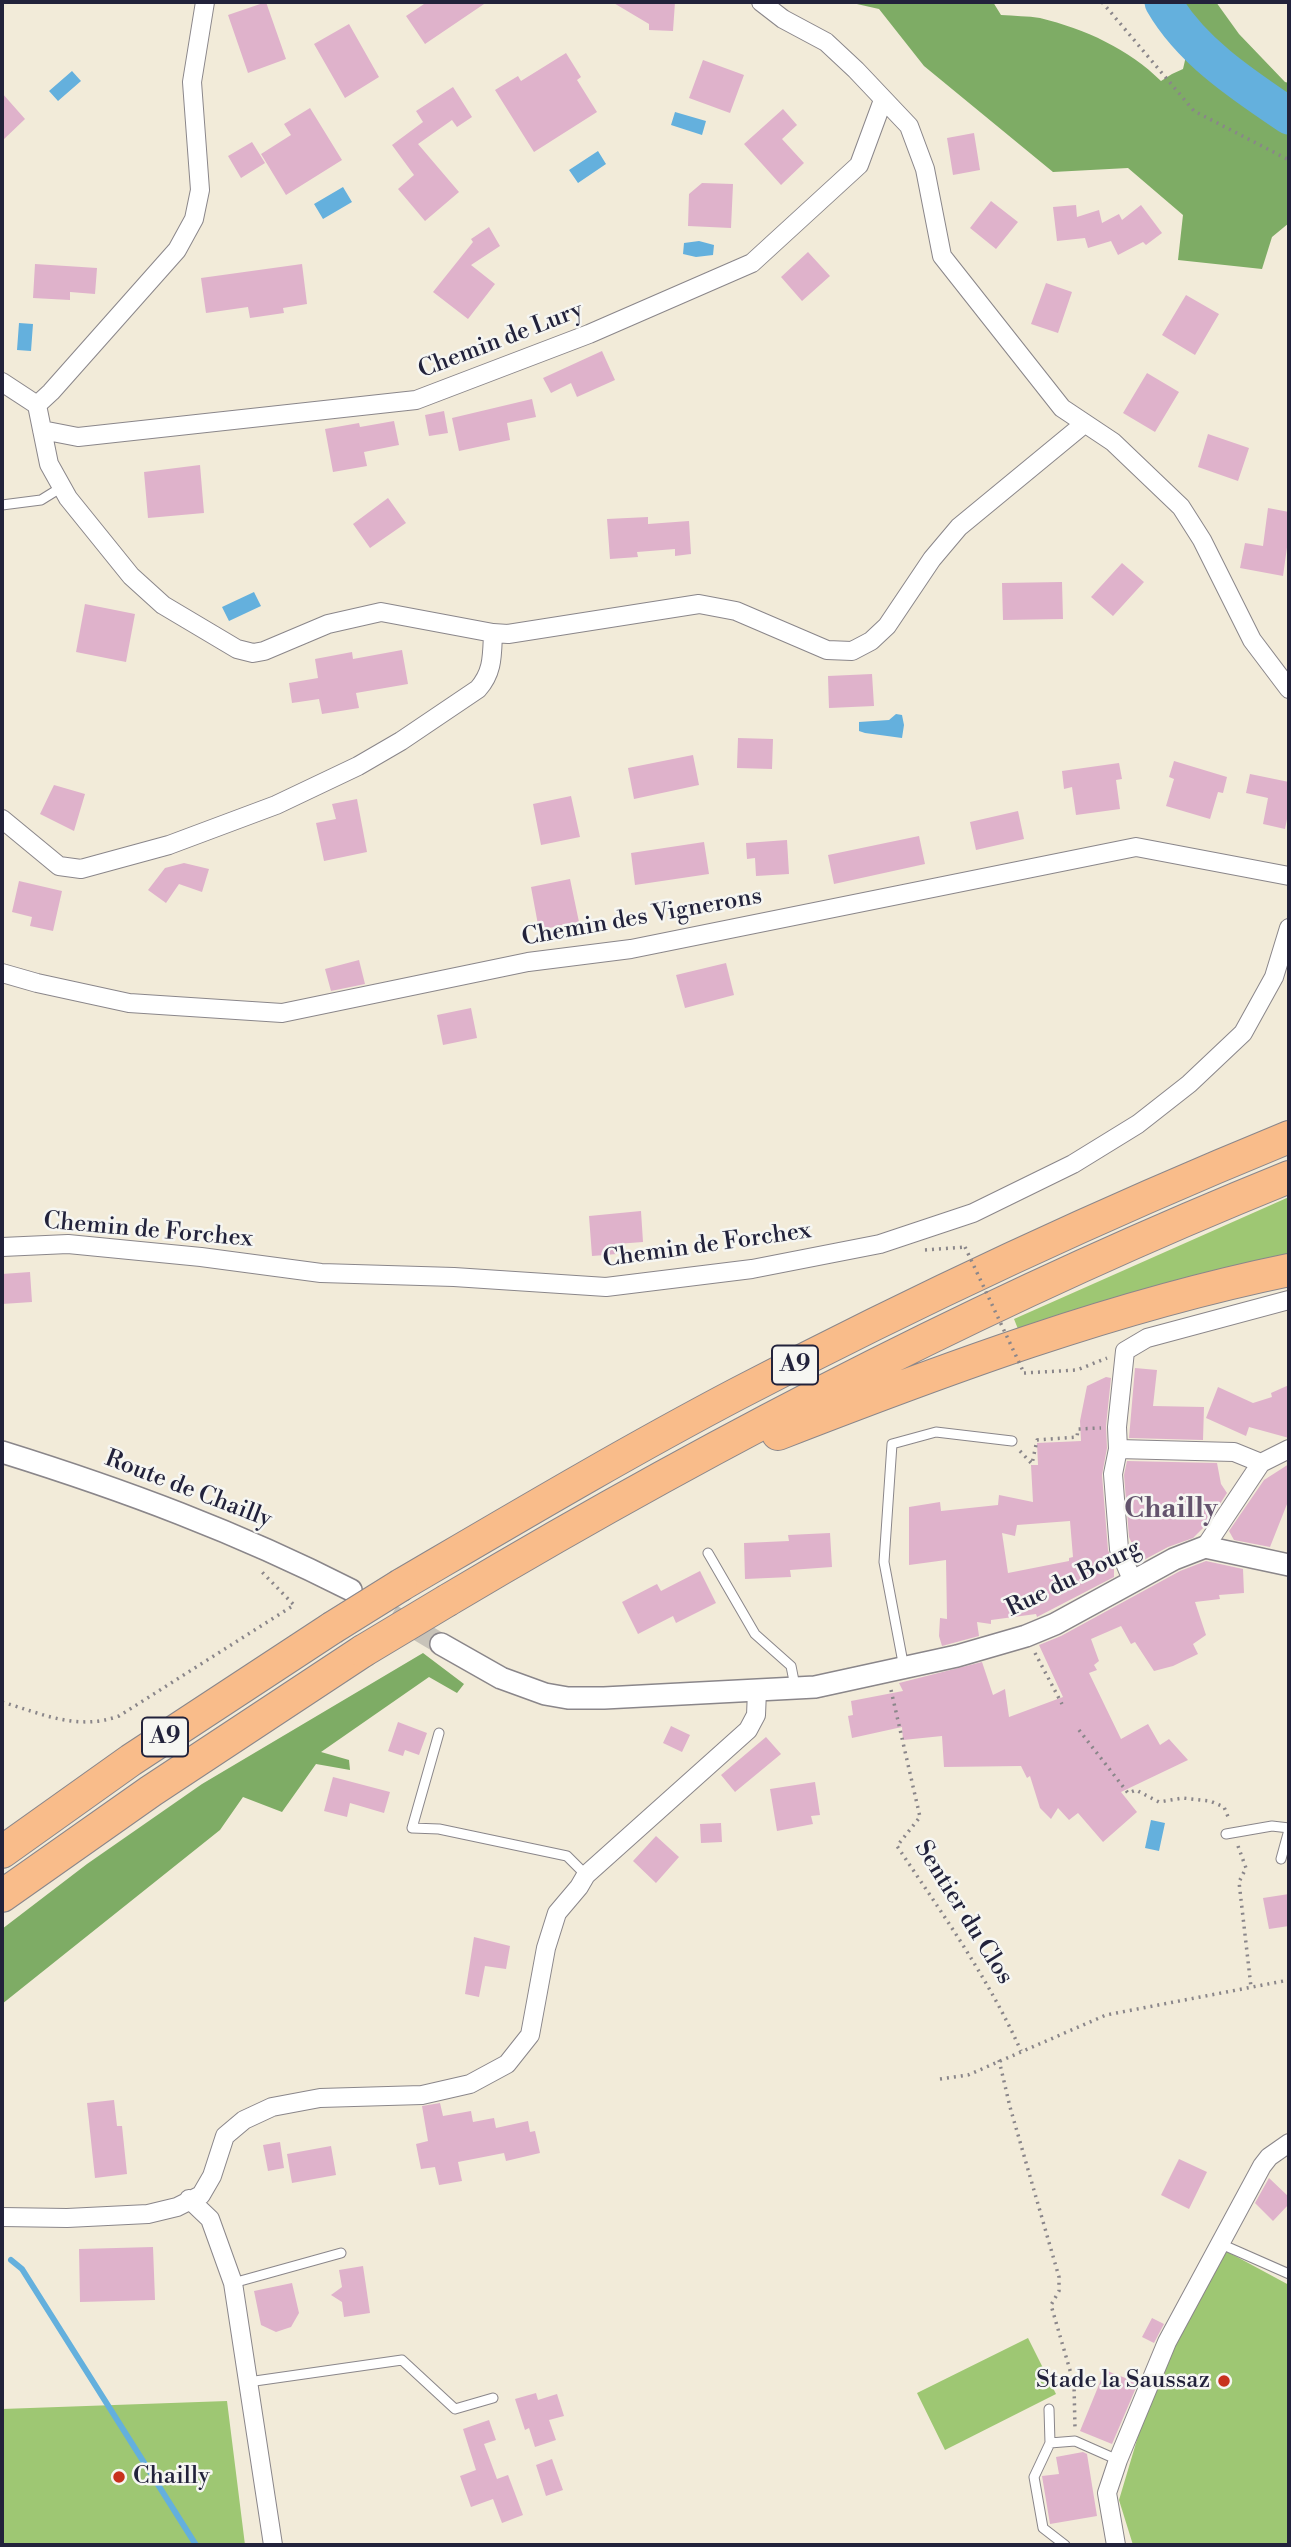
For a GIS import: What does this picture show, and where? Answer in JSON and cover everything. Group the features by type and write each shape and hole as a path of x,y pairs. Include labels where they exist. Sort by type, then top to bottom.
{"highway":[{"name":"A9","path":"2,1852 142,1753 332,1628 613,1462 735,1395 844,1340 1105,1216 1289,1137"},
{"name":"A9","path":"2,1896 151,1791 363,1651 643,1486 845,1379 945,1330 1120,1249 1289,1177"},
{"path":"643,1486 877,1395 1020,1345 1137,1308 1289,1269"}],"street":[{"path":"37,405 177,250 194,219 200,190 192,82 205,2"},
{"path":"761,2 783,19 826,43 856,70 909,126 925,169 942,256 1062,408 1114,442 1181,507 1202,540 1252,640 1289,689"},
{"name":"Chemin de Lury","path":"41,430 78,437 416,400 589,334 752,262 859,165 883,100"},
{"path":"2,382 37,405 49,464 62,487 131,576 163,605 237,649 253,653 264,651 328,624 381,612 508,634 699,604 736,611 827,650 852,650 871,641 887,626 932,559 959,527 1084,424"},
{"path":"2,819 59,866 81,869 169,845 276,805 358,766 401,741 478,689 487,679 492,665 493,633"},
{"name":"Chemin des Vignerons","path":"2,973 37,984 129,1003 282,1013 528,962 631,949 1136,847 1289,876"},
{"name":"Chemin de Forchex","path":"2,1247 68,1244 201,1257 321,1273 454,1277 606,1287 752,1269 880,1244 973,1213 1073,1164 1138,1124 1189,1084 1243,1034 1274,977 1289,928"},
{"path":"1133,1581 1119,1549 1113,1474 1118,1449 1117,1427 1125,1351 1147,1338 1289,1300"},
{"path":"1118,1449 1234,1452 1261,1462"},
{"path":"1289,1449 1261,1462 1205,1547 1289,1566"},
{"name":"Route de Chailly","path":"2,1452 168,1508 260,1545 351,1590"},
{"name":"Rue du Bourg","path":"757,1690 795,1688 895,1671 1026,1636 1055,1624 1174,1559 1205,1547"},
{"path":"2,2217 67,2218 148,2214 177,2207 201,2195 212,2176 225,2136 244,2120 272,2107 320,2098 422,2095 470,2084 507,2064 530,2035 546,1948 556,1913 586,1875 748,1730 756,1715 757,1690 568,1698 545,1694 501,1678 441,1644"},
{"path":"1116,2545 1107,2493 1167,2342 1262,2166 1269,2157 1289,2143"},
{"path":"189,2199 210,2219 233,2283 273,2545"}],"lane":[{"path":"2,505 41,500 62,487"},
{"path":"895,1671 884,1562 892,1444 936,1432 1012,1440"},
{"path":"708,1553 755,1634 791,1666 795,1688"},
{"path":"439,1734 412,1828 439,1829 567,1856 586,1875"},
{"path":"1230,1834 1272,1826 1289,1829 1280,1859"},
{"path":"1221,2245 1289,2274"},
{"path":"233,2283 341,2253"},
{"path":"248,2382 402,2360 455,2409 493,2398"},
{"path":"1049,2409 1050,2443 1034,2477 1043,2528 1065,2545"},
{"path":"1050,2443 1075,2441 1118,2460"}],"path":[{"path":"1102,2 1194,111 1289,160"},
{"path":"917,1251 965,1247 1024,1373 1084,1368 1125,1351"},
{"path":"1012,1440 1032,1464 1037,1440 1077,1437 1078,1429 1117,1427"},
{"path":"2,1702 75,1723 90,1724 119,1716 294,1605 255,1564 260,1545"},
{"path":"1026,1636 1062,1704"},
{"name":"Sentier du Clos","path":"895,1671 920,1818 897,1846 964,1946 1003,2012 1021,2051"},
{"path":"1079,1730 1128,1793 1136,1790 1159,1802 1183,1798 1210,1801 1224,1807 1230,1834 1246,1868 1239,1882 1251,1987"},
{"path":"940,2079 968,2075 1106,2015 1289,1979"},
{"path":"999,2060 1059,2277 1059,2291 1051,2305 1074,2384 1075,2441"}],"green space":[{"path":"848,2 993,2 1001,15 1040,18 1090,34 1135,59 1161,81 1183,69 1185,60 1186,35 1175,2 1216,2 1239,34 1289,83 1289,223 1272,237 1262,269 1178,260 1183,215 1128,168 1053,172 924,66 879,9"},
{"path":"1289,1197 1289,1259 1020,1334 1014,1319"},
{"path":"423,1653 464,1684 457,1693 429,1677 321,1752 349,1760 350,1770 316,1764 282,1812 243,1797 220,1830 2,2004 2,1929 87,1864 202,1784"},
{"name":"Stade la Saussaz","path":"1226,2251 1289,2285 1289,2545 1133,2545 1119,2500 1142,2423 1167,2360"},
{"path":"1028,2338 1056,2394 945,2450 917,2393"},
{"name":"Chailly","path":"227,2401 245,2545 2,2545 2,2409"}],"water":[{"path":"72,71 81,81 58,101 49,91"},
{"path":"675,112 706,121 702,135 671,125"},
{"path":"598,151 606,164 578,183 569,170"},
{"path":"343,187 352,202 323,219 314,204"},
{"path":"699,241 714,245 713,255 696,257 683,254 684,243"},
{"path":"19,323 33,324 31,351 17,350"},
{"path":"254,592 261,606 229,621 222,607"},
{"path":"896,714 902,715 902,738 859,731 859,722 889,720"},
{"path":"1151,1820 1165,1823 1159,1851 1145,1848"}],"building":[{"path":"266,2 286,59 248,73 228,15"},
{"path":"427,2 487,2 425,44 406,16"},
{"path":"612,2 675,2 673,31 649,30 649,24"},
{"path":"349,24 379,77 345,98 314,44"},
{"path":"566,53 581,77 577,80 597,112 534,152 495,90 518,76 521,81"},
{"path":"703,60 744,75 730,113 689,98"},
{"path":"453,87 472,117 457,127 452,120 418,144 459,192 425,221 398,189 414,175 392,145 423,122 416,111"},
{"path":"2,93 25,119 2,141"},
{"path":"310,108 342,160 286,195 261,154 291,135 284,124"},
{"path":"783,109 797,125 782,139 804,163 781,185 744,144"},
{"path":"974,133 980,170 953,175 947,138"},
{"path":"252,142 265,163 241,178 228,156"},
{"path":"702,183 733,184 731,228 688,226 689,194"},
{"path":"991,201 1018,222 996,249 970,228"},
{"path":"1076,205 1077,217 1099,210 1102,223 1119,214 1122,220 1141,205 1162,233 1146,245 1143,242 1118,255 1111,241 1088,248 1085,238 1057,241 1053,207"},
{"path":"489,227 500,246 471,265 495,284 468,319 433,292 473,242 471,239"},
{"path":"808,252 830,276 802,301 781,277"},
{"path":"35,264 97,268 95,294 70,292 70,300 33,298"},
{"path":"302,264 307,304 283,308 284,313 250,318 248,307 206,313 201,278"},
{"path":"1046,283 1072,292 1058,333 1031,324"},
{"path":"1186,295 1219,314 1195,355 1162,335"},
{"path":"602,351 615,380 577,397 571,383 551,393 543,378"},
{"path":"1147,373 1179,392 1155,432 1123,413"},
{"path":"532,399 536,417 507,423 510,440 459,451 452,418"},
{"path":"444,411 448,433 429,436 425,415"},
{"path":"394,421 399,445 364,452 367,466 333,472 325,429"},
{"path":"1208,434 1249,448 1238,481 1198,467"},
{"path":"200,465 204,513 148,518 144,472"},
{"path":"388,498 406,523 370,548 353,524"},
{"path":"1268,508 1289,512 1283,576 1240,568 1245,543 1263,546"},
{"path":"648,517 648,524 689,521 691,554 675,556 675,549 637,552 638,557 610,559 607,519"},
{"path":"1122,563 1144,582 1113,616 1091,597"},
{"path":"1062,582 1063,619 1003,620 1002,583"},
{"path":"85,604 135,614 126,662 76,652"},
{"path":"402,650 408,684 356,693 359,708 322,714 319,699 292,703 289,683 318,678 315,659 352,652 353,659"},
{"path":"872,674 874,706 829,708 828,676"},
{"path":"738,738 773,739 772,769 737,768"},
{"path":"693,755 699,785 634,799 628,768"},
{"path":"1174,761 1227,777 1223,793 1218,792 1210,819 1166,806 1174,779 1169,777"},
{"path":"1119,763 1122,779 1116,780 1120,809 1076,815 1072,787 1064,789 1062,771"},
{"path":"1250,774 1289,782 1289,809 1285,829 1263,824 1268,798 1246,793"},
{"path":"54,785 85,794 74,831 40,814"},
{"path":"571,796 580,837 541,845 533,804"},
{"path":"357,799 367,852 324,861 316,823 336,819 332,804"},
{"path":"1018,811 1024,839 976,850 970,822"},
{"path":"919,836 925,864 834,884 828,855"},
{"path":"787,840 789,874 756,876 755,858 747,859 746,843"},
{"path":"704,842 709,874 635,885 631,853"},
{"path":"184,863 209,869 202,892 179,884 166,903 148,890 165,868"},
{"path":"570,879 579,922 539,930 531,887"},
{"path":"19,881 62,891 53,931 30,926 32,917 12,912"},
{"path":"359,960 365,984 331,991 325,969"},
{"path":"726,963 734,995 685,1008 676,975"},
{"path":"471,1008 477,1038 443,1045 437,1015"},
{"path":"641,1211 643,1242 616,1244 617,1254 592,1256 589,1216"},
{"path":"30,1272 32,1302 2,1304 2,1274"},
{"path":"1135,1368 1157,1370 1153,1406 1204,1407 1203,1440 1129,1438"},
{"path":"1106,1377 1111,1378 1106,1426 1107,1448 1102,1475 1108,1550 1114,1565 1114,1577 1037,1617 1036,1614 991,1620 991,1624 977,1622 979,1636 942,1646 939,1636 940,1618 947,1619 946,1560 909,1565 909,1507 940,1502 941,1511 998,1505 999,1495 1033,1502 1031,1465 1038,1465 1037,1443 1081,1441 1080,1421 1087,1386","holes":["1070,1521 1073,1557 1069,1558 1069,1561 1008,1573 1002,1533 1015,1536 1017,1525"]},
{"path":"1289,1385 1289,1438 1249,1427 1246,1436 1206,1418 1218,1387 1253,1403 1272,1397 1271,1393"},
{"path":"1127,1461 1217,1463 1221,1484 1227,1493 1207,1524 1193,1538 1168,1547 1140,1562 1129,1537 1124,1475"},
{"path":"1289,1464 1289,1499 1270,1547 1234,1540 1229,1531 1264,1480"},
{"path":"830,1533 832,1567 790,1570 791,1577 745,1579 744,1543 789,1541 788,1535"},
{"path":"1206,1561 1243,1569 1244,1593 1219,1595 1220,1599 1195,1602 1206,1635 1193,1644 1198,1654 1173,1666 1154,1671 1135,1642 1131,1644 1121,1626 1091,1639 1099,1661 1094,1665 1097,1670 1089,1673 1121,1739 1148,1724 1160,1745 1169,1739 1188,1760 1121,1792 1137,1812 1103,1842 1078,1813 1069,1820 1058,1808 1051,1819 1040,1808 1030,1776 1027,1778 1021,1766 944,1767 942,1736 903,1740 902,1727 852,1738 848,1716 853,1715 851,1701 903,1691 899,1683 982,1662 993,1695 1005,1689 1009,1717 1063,1697 1039,1645 1061,1636 1180,1571"},
{"path":"700,1571 716,1603 676,1623 673,1616 638,1634 622,1602 657,1584 661,1591"},
{"path":"398,1722 427,1733 419,1755 405,1750 403,1756 388,1751"},
{"path":"671,1726 690,1735 682,1752 663,1743"},
{"path":"766,1737 781,1754 735,1792 721,1775"},
{"path":"333,1777 390,1792 384,1813 350,1803 347,1817 324,1811"},
{"path":"815,1782 820,1815 811,1816 813,1824 777,1831 770,1789"},
{"path":"721,1823 722,1842 701,1843 700,1824"},
{"path":"656,1836 679,1857 656,1883 633,1861"},
{"path":"1289,1894 1289,1926 1269,1929 1263,1898"},
{"path":"474,1937 510,1946 506,1969 485,1966 479,1997 465,1994"},
{"path":"114,2100 117,2126 122,2126 127,2174 95,2178 87,2103"},
{"path":"440,2103 443,2116 471,2111 473,2122 494,2118 496,2128 528,2121 530,2132 535,2131 540,2153 506,2161 504,2153 458,2162 462,2181 439,2185 435,2167 421,2169 416,2144 428,2141 422,2106"},
{"path":"280,2142 284,2168 268,2171 263,2145"},
{"path":"331,2146 336,2175 292,2183 287,2154"},
{"path":"1179,2159 1207,2172 1189,2209 1161,2195"},
{"path":"1269,2178 1289,2197 1289,2204 1273,2221 1255,2203"},
{"path":"153,2247 155,2300 80,2302 79,2249"},
{"path":"363,2266 370,2313 344,2317 342,2302 331,2295 342,2287 339,2270"},
{"path":"292,2283 299,2313 291,2327 276,2332 261,2325 254,2291"},
{"path":"1152,2318 1164,2324 1154,2343 1142,2337"},
{"path":"1105,2370 1138,2383 1112,2444 1080,2431"},
{"path":"536,2393 538,2400 557,2394 564,2416 549,2420 556,2440 535,2447 529,2428 525,2430 515,2399"},
{"path":"489,2420 496,2440 484,2444 497,2479 508,2475 523,2515 502,2523 493,2499 471,2507 460,2476 476,2470 463,2429"},
{"path":"1083,2452 1087,2454 1097,2516 1050,2524 1042,2476 1059,2474 1056,2457"},
{"path":"552,2459 563,2490 546,2496 536,2465"}],"waterway":[{"path":"1163,2 1188,36 1219,66 1289,116"},
{"path":"11,2260 22,2269 196,2545"}],"tunnel":[{"path":"365,1599 441,1644"}],"place":[{"name":"Stade la Saussaz","path":"1224,2381"},
{"name":"Chailly","path":"119,2477"}],"district":[{"name":"Chailly","path":"1171,1510"}]}
